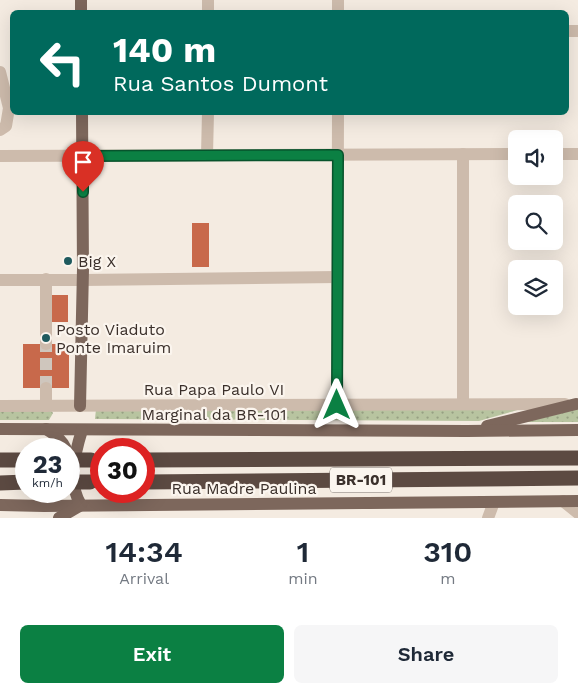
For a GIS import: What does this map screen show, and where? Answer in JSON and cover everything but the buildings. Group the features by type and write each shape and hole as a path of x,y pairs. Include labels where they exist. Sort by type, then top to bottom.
{"highway":[{"name":"BR-101","path":"155,460 578,458"},
{"path":"0,460 15,460"},
{"name":"BR-101","path":"155,482 578,478"},
{"path":"0,483 15,482"}],"main road":[{"path":"80,406 83,280 82,115"},
{"path":"467,431 577,404"},
{"path":"46,429 58,438"},
{"name":"Marginal da BR-101","path":"0,430 578,430"},
{"path":"59,518 81,505 77,498 73,476 75,454 82,430"},
{"name":"Rua Madre Paulina","path":"0,505 578,501"}],"street":[{"path":"0,72 9,108 6,126 0,130"},
{"path":"207,155 208,115"},
{"path":"337,405 338,115"},
{"path":"463,154 463,404"},
{"path":"0,156 508,154"},
{"path":"563,154 578,154"},
{"path":"0,280 337,277"},
{"path":"46,280 46,344"},
{"path":"46,388 46,406"},
{"name":"Rua Papa Paulo VI","path":"0,406 577,404"},
{"path":"488,518 494,502"},
{"path":"563,502 578,513"}],"green space":[{"path":"0,408 49,408 53,413 49,420 0,420"},
{"path":"96,409 521,409 479,421 95,419"},
{"path":"578,409 578,422 525,422"}],"tunnel":[{"path":"46,344 46,388"}],"place":[{"name":"Big X","path":"68,261"},
{"name":"Posto Viaduto Ponte Imaruim","path":"46,338"}],"route":[{"path":"83,192 83,156 338,155 337,405"}]}
